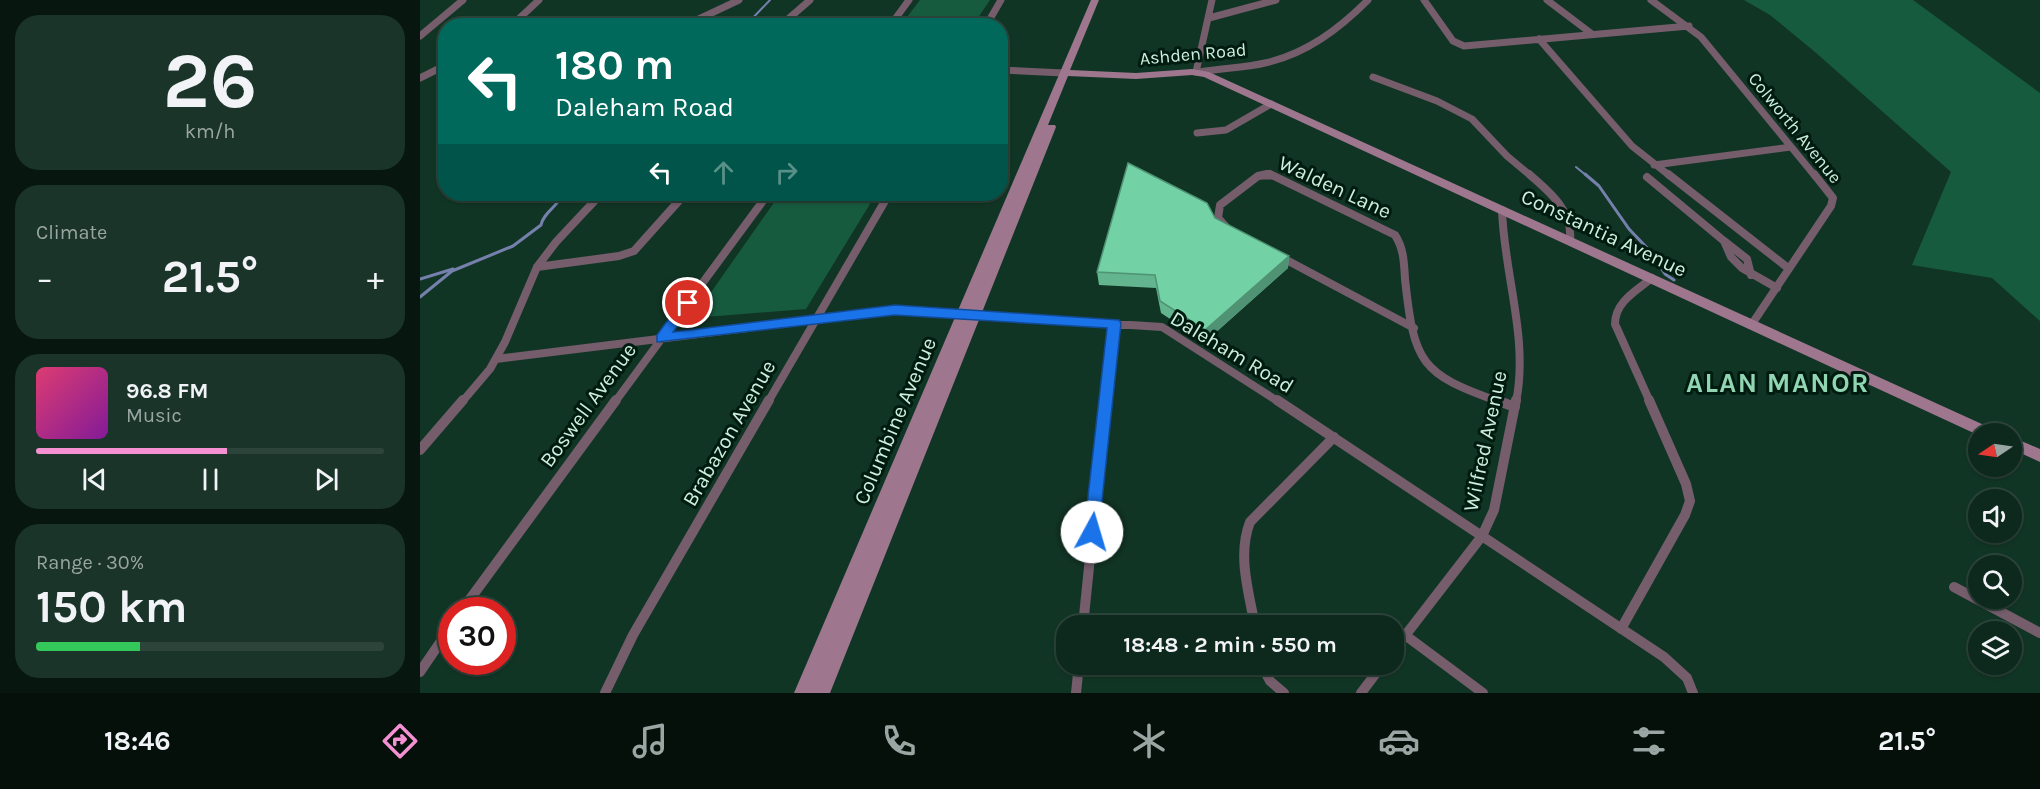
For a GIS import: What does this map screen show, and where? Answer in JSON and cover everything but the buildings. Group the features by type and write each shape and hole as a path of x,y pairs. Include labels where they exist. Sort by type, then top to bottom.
{"main road":[{"name":"Columbine Avenue","path":"1093,16 1095,0"},
{"name":"Columbine Avenue","path":"803,693 826,660 1041,139 1093,16 1103,0"},
{"name":"Ashden Road","path":"1069,73 1136,76 1198,72"},
{"name":"Constantia Avenue","path":"1198,72 1968,424"},
{"path":"2022,448 2040,456"},
{"name":"Columbine Avenue","path":"821,693 826,660"}],"street":[{"path":"441,18 463,0"},
{"path":"520,18 539,0"},
{"path":"701,18 739,0"},
{"path":"789,18 810,0"},
{"path":"896,18 909,0"},
{"path":"991,18 1001,0"},
{"path":"1198,72 1212,0"},
{"path":"1209,18 1276,0"},
{"name":"Ashden Road","path":"1198,72 1250,66 1285,57 1345,25 1368,0"},
{"path":"1425,0 1452,39 1461,45 1689,26"},
{"path":"1547,0 1592,34"},
{"name":"Colworth Avenue","path":"1651,0 1689,26 1701,38 1831,195 1833,201 1815,233 1788,268 1752,324"},
{"path":"420,36 438,21"},
{"path":"420,30 428,29"},
{"path":"1539,39 1625,140 1788,268"},
{"path":"420,78 438,69"},
{"name":"Ashden Road","path":"1008,70 1069,73"},
{"path":"1373,77 1473,120 1508,157 1546,189 1571,224 1573,232 1570,240"},
{"path":"1197,133 1210,135 1223,132 1271,104"},
{"path":"1654,165 1791,147"},
{"name":"Walden Lane","path":"1240,235 1221,224 1218,211 1222,203 1260,175 1271,174 1395,235 1402,245 1418,351 1431,370 1465,388 1515,407"},
{"path":"1647,177 1747,260 1751,275 1777,288"},
{"path":"420,450 496,359 537,267 595,201"},
{"path":"537,267 619,256 634,251 679,201"},
{"name":"Boswell Avenue","path":"472,597 763,201"},
{"name":"Brabazon Avenue","path":"604,693 633,635 885,201"},
{"name":"Wilfred Avenue","path":"1405,635 1482,536 1494,510 1521,378 1521,357 1502,235 1502,210"},
{"path":"1270,251 1414,328"},
{"path":"1621,629 1685,515 1690,501 1681,473 1614,324 1614,316 1618,307 1652,278"},
{"name":"Daleham Road","path":"496,359 895,310 1114,323 1166,329 1334,437 1678,667 1687,678 1693,693"},
{"path":"1084,615 1114,323"},
{"path":"1254,615 1244,545 1245,532 1250,522 1334,437"},
{"path":"1954,587 2040,633"},
{"path":"1405,635 1483,693"},
{"path":"420,672 438,646"},
{"path":"1076,693 1078,675"},
{"path":"1267,675 1270,681 1284,693"},
{"path":"1361,693 1375,675"}],"green space":[{"path":"920,0 990,0 978,18 906,18"},
{"path":"1744,0 1913,0 2040,93 2040,321 1992,278 1912,265 1951,172 1815,52 1770,15"},
{"path":"775,201 872,201 806,309 693,318"}],"waterway":[{"path":"753,18 770,0"},
{"path":"1576,167 1587,176"},
{"path":"1585,174 1599,186 1629,229 1651,252 1665,274 1674,280"},
{"path":"420,297 452,271 513,246 541,225 559,201"},
{"path":"420,279 453,269"}],"district":[{"name":"ALAN MANOR","path":"1778,383"}],"route":[{"path":"688,303 662,339 895,310 1114,323 1092,532"}]}
